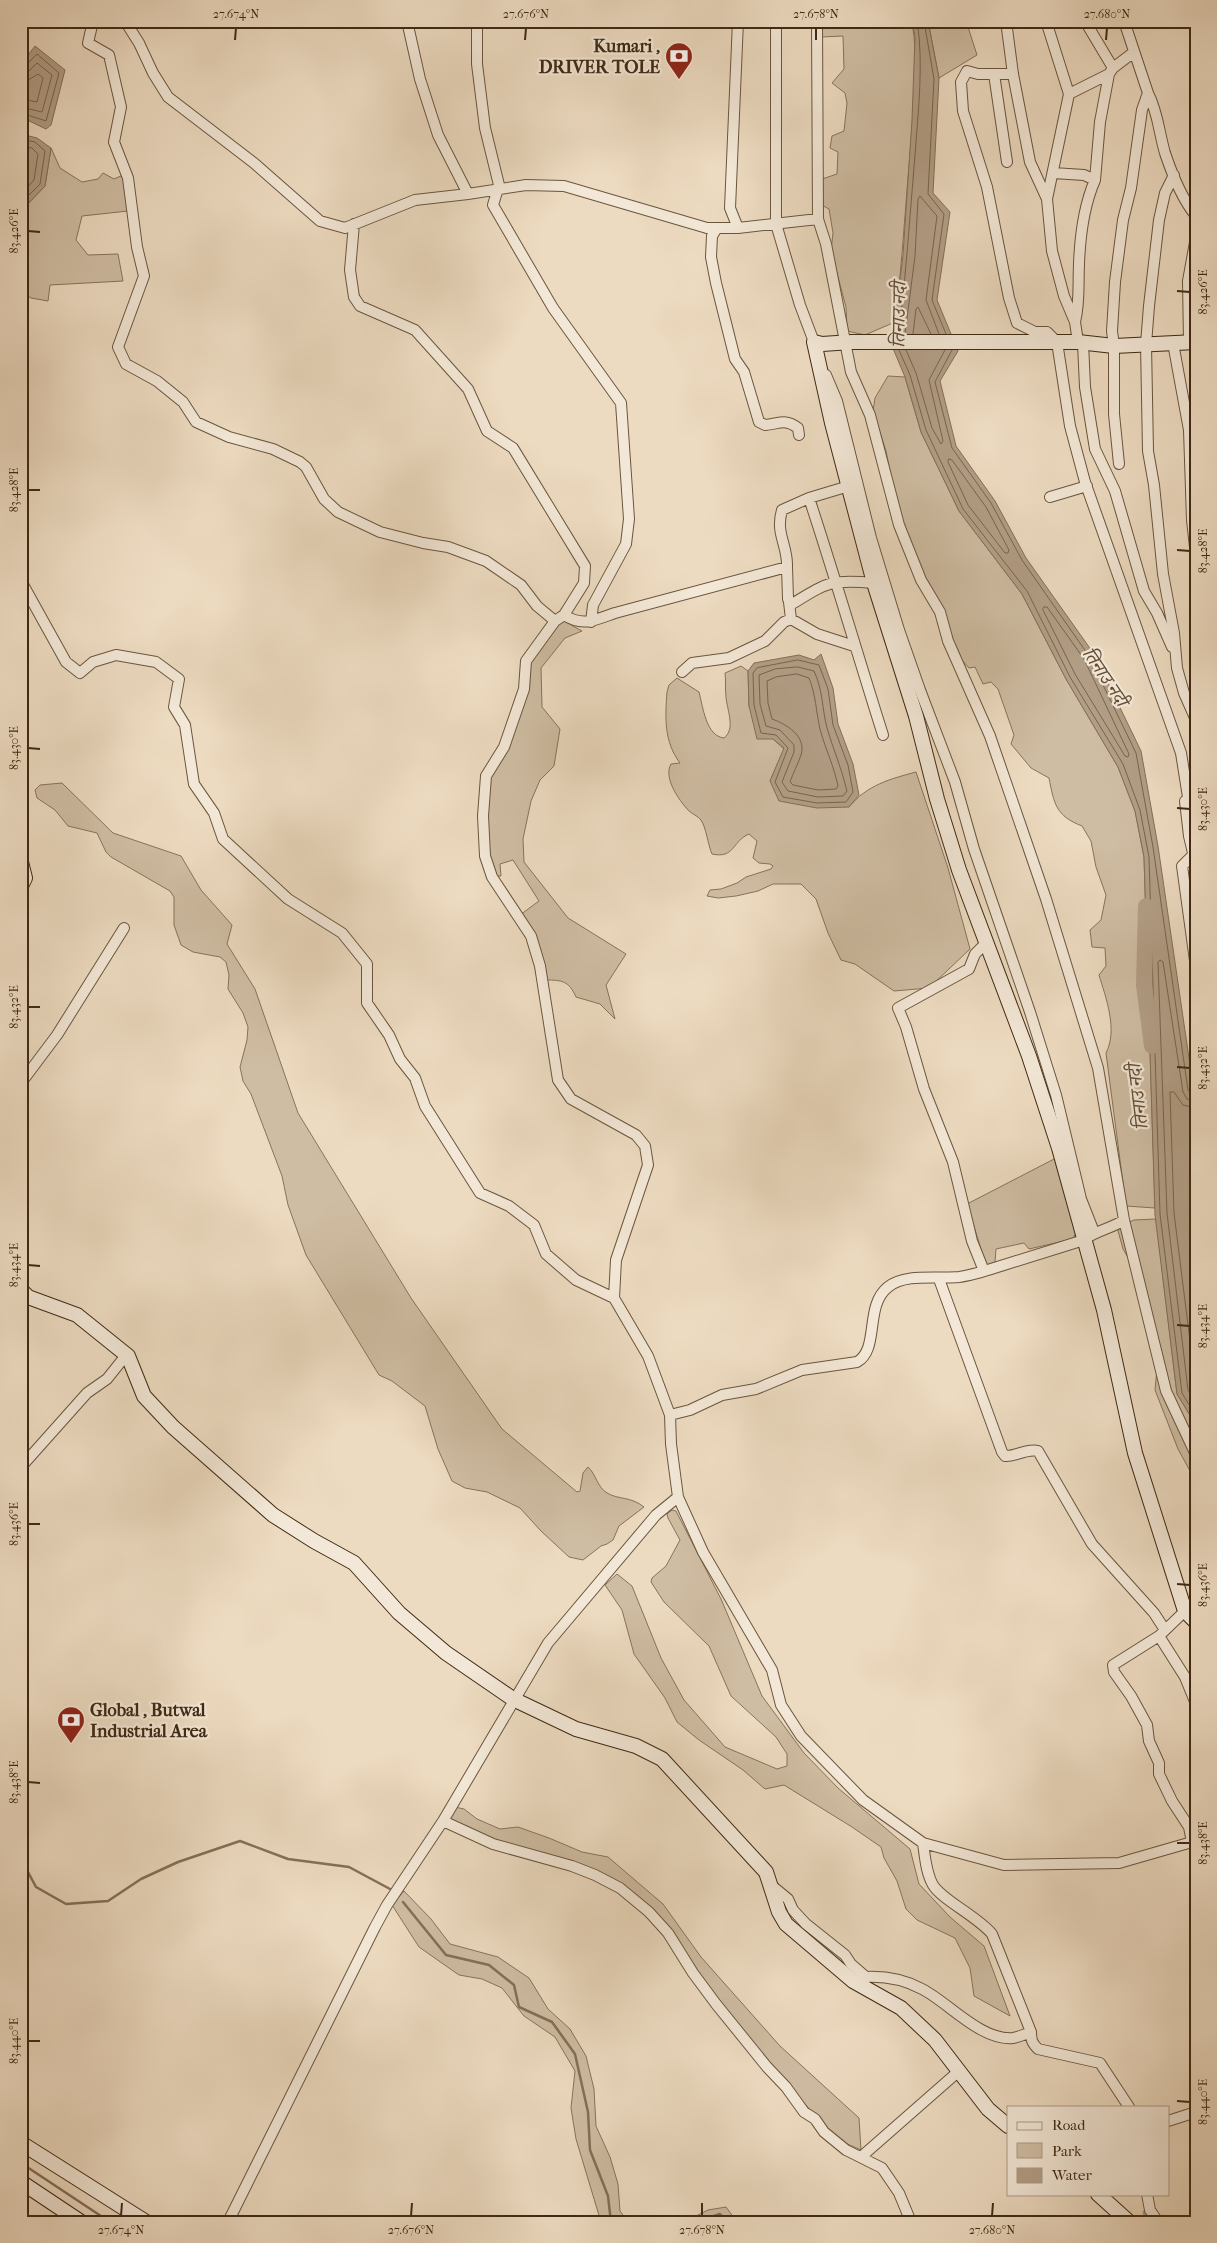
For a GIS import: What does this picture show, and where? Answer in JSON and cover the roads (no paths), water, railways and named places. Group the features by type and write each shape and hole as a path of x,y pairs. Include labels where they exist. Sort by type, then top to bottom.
{"street":[{"path":"93,21 88,43 110,56 122,107 114,142 128,178 137,246 144,276 118,347 126,364 158,381 183,402 196,422 229,437 273,449 300,462 306,467 320,494 338,512 380,532 448,547 486,561 520,584 537,606 560,618 576,622 591,622 615,613 788,567"},
{"path":"125,21 139,42 152,73 168,98 254,163 320,221 344,228 415,200 526,185 564,186 707,228 738,228 818,219"},
{"path":"406,21 420,79 438,135 468,194"},
{"path":"477,21 479,82 485,128 499,185 493,205 553,308 621,403 629,520 626,544 593,605 591,622"},
{"path":"604,21 634,21"},
{"path":"738,21 730,208 738,228"},
{"path":"776,21 776,224 800,305 814,342 874,583 916,716 937,799 959,870 1029,1056 1089,1236"},
{"path":"817,21 818,219 826,244 848,342 851,372 870,415 900,525 921,580 940,612 948,641 990,736 1049,908 1098,1068 1124,1220 1166,1391 1196,1455"},
{"path":"1006,21 1013,74 1030,162 1047,199 1052,252 1080,343 1095,449 1115,491 1144,591 1157,613 1176,655"},
{"path":"1046,21 1069,94 1054,174 1047,199"},
{"path":"1075,322 1079,298 1080,244 1094,180 1100,122 1111,71 1085,21"},
{"path":"1124,21 1152,102 1166,154 1174,175 1196,216"},
{"path":"1069,94 1111,71 1134,52"},
{"path":"1013,74 978,74 967,71 961,82 963,110 987,187 1009,298 1018,323 1035,332 1047,332 1057,342 1070,426 1087,486 1181,753 1192,796 1185,801 1194,860 1182,866 1196,968"},
{"path":"994,74 1007,162"},
{"path":"1119,464 1114,414 1114,346 1112,331 1118,255 1142,110 1148,93"},
{"path":"1054,174 1084,175 1094,180"},
{"path":"1174,175 1165,192 1159,220 1146,344 1148,451 1154,485 1158,544 1174,633 1176,655 1184,693 1196,720"},
{"path":"354,224 350,270 354,297 360,306 415,330 468,389 487,431 513,448 585,566 584,583 560,618 526,661 524,689 504,747 486,776 483,816 485,856 492,877 531,936 540,966 558,1080 571,1099 636,1135 645,1146 648,1165 616,1260 614,1298 648,1356 670,1415 678,1497 704,1552 772,1670 780,1705 801,1736 862,1800 923,1843 1004,1865 1119,1863 1194,1844 1192,1825 1172,1801 1159,1774 1159,1763 1149,1741 1147,1725 1131,1696 1114,1672 1112,1665 1162,1633 1185,1611"},
{"path":"717,228 712,236 711,257 716,283 735,360 744,372 759,422 765,425 777,422 791,422 798,428 799,435"},
{"path":"814,342 822,344 848,342 997,344 1057,342 1114,346 1192,342 1188,281 1196,237"},
{"path":"1173,343 1189,430 1192,520 1196,556"},
{"path":"821,373 826,375 837,401 871,538 920,690 955,782 974,849 1030,1012 1056,1095 1089,1236 1135,1453 1185,1611 1196,1622"},
{"path":"791,619 788,556 779,523 782,510 809,498 849,486"},
{"path":"1050,498 1087,486"},
{"path":"809,498 883,735"},
{"path":"789,602 792,604 823,585 836,580 874,583"},
{"path":"21,581 66,662 80,673 93,662 116,656 156,662 179,679 174,707 185,725 194,784 214,813 223,839 288,899 342,933 367,964 367,1003 389,1035 400,1059 414,1078 425,1106 480,1193 509,1206 534,1225 546,1254 576,1280 614,1298"},
{"path":"791,619 817,634 854,646"},
{"path":"682,672 692,663 728,658 758,645 765,641 784,622 791,619"},
{"path":"21,862 25,878 21,886"},
{"path":"21,1083 57,1035 124,928"},
{"path":"984,1271 972,1241 953,1162 924,1090 906,1027 898,1008 969,969 975,954 987,942"},
{"path":"670,1415 690,1410 722,1395 756,1389 802,1370 857,1362 867,1350 874,1304 885,1289 902,1280 939,1279 984,1271 1112,1228 1124,1220"},
{"path":"939,1279 1002,1452 1005,1456 1009,1456 1032,1450 1038,1451 1092,1544 1154,1613 1196,1704"},
{"path":"21,1290 28,1298 77,1315 128,1356 144,1396 173,1427 273,1515 314,1541 354,1562 399,1613 446,1653 513,1699 576,1729 636,1746 662,1759 766,1872 779,1912 786,1924 853,1980 901,2008 935,2040 988,2109 1007,2125"},
{"path":"21,1467 87,1392 107,1379 123,1359 128,1356"},
{"path":"228,2222 375,1927 387,1905 443,1821 513,1699 548,1644 656,1515 678,1497"},
{"path":"443,1821 493,1844 572,1866 620,1888 649,1912 668,1933 693,1973 716,2004 767,2067 786,2087 804,2112 815,2119 824,2132 846,2150 882,2168 899,2193 911,2222"},
{"path":"923,1843 928,1871 937,1891 984,1924 992,1934 1031,2032 1031,2040 1038,2049 1100,2063 1128,2106"},
{"path":"771,1885 788,1900 793,1910 806,1924 845,1955 851,1964 866,1977 884,1976 921,1988 959,2016 996,2035 1012,2038 1031,2032"},
{"path":"861,2157 959,2071"},
{"path":"1170,2120 1196,2112"},
{"path":"21,2143 146,2222"},
{"path":"21,2182 80,2222"},
{"path":"1100,2196 1130,2222"},
{"path":"1147,2196 1150,2210 1158,2222"}],"water":[{"path":"912,21 928,21 939,78 933,193 950,212 937,300 958,351 940,381 956,446 995,501 1026,558 1094,654 1141,751 1158,846 1196,1106 1196,1425 1177,1394 1155,1215 1144,857 1135,811 1118,767 1066,679 1022,594 959,511 921,432 905,377 892,346 903,255 912,120 915,37"},
{"path":"35,46 65,70 51,125 46,129 21,117 21,64"},
{"path":"21,134 37,138 51,148 45,186 21,211"},
{"path":"821,654 833,688 838,724 853,764 859,795 849,807 817,808 779,801 770,781 784,748 773,739 757,739 749,706 748,671 754,663 799,655 814,660"}],"waterway":[{"name":"तिनाउ नदी","path":"1146,906 1144,985 1152,1046"},
{"path":"21,1859 36,1887 66,1904 108,1901 141,1879 178,1862 240,1841 288,1859 349,1867 390,1889"},
{"path":"403,1902 446,1955 489,1965 514,1985 519,2007 552,2022 575,2054 588,2112 590,2150 608,2196 611,2222"},
{"path":"21,2163 110,2222"},
{"path":"1147,2213 1151,2222"},
{"path":"695,2222 720,2214 727,2222"}],"place":[{"name":"Kumari , DRIVER TOLE","path":"679,80"},
{"name":"Global , Butwal Industrial Area","path":"71,1744"}]}
